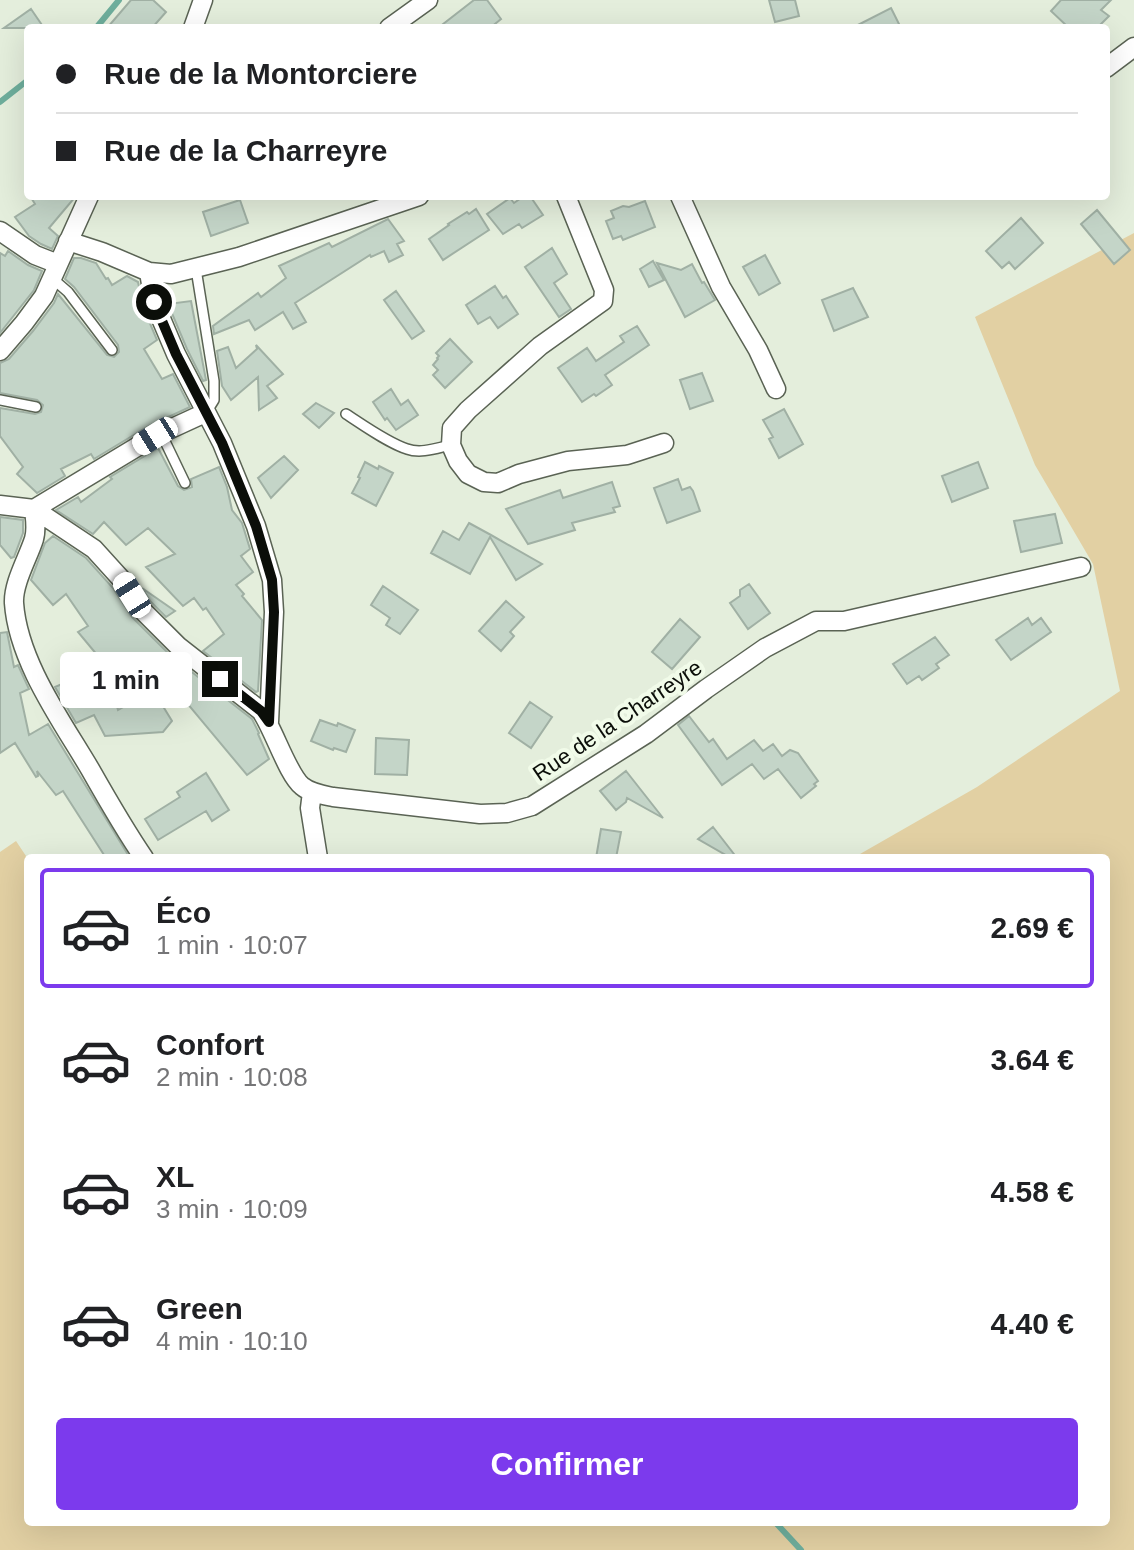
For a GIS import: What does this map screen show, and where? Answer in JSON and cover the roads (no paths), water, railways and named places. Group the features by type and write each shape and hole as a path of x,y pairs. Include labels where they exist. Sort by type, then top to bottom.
{"street":[{"path":"194,24 203,0"},
{"path":"395,24 428,0"},
{"path":"1110,65 1134,47"},
{"path":"0,351 44,296 87,200"},
{"path":"68,241 149,272 171,274 239,257 407,200"},
{"path":"568,200 604,290 603,301 540,346 468,410 452,428 451,445 468,474 484,482 498,483 568,461 627,455 664,443"},
{"path":"682,200 721,287 758,350 776,389"},
{"path":"0,231 55,272"},
{"path":"149,272 154,302 176,354 222,443 256,526 272,580 274,612 269,722"},
{"path":"34,509 161,433 205,413"},
{"path":"0,505 34,509 94,549 123,581 141,609 168,637 261,711 293,774 301,786 312,792 310,808 317,854"},
{"path":"34,509 34,539 24,561 14,599 19,634 49,702 141,854"},
{"name":"Rue de la Charreyre","path":"312,792 480,814 520,810 532,806 646,734 765,648 816,621 844,621 1081,567"}],"lane":[{"path":"196,269 214,381 214,400 205,413"},
{"path":"55,272 112,350"},
{"path":"0,400 36,407"},
{"path":"346,414 407,450 423,451 451,445"},
{"path":"161,433 185,483"}],"waterway":[{"path":"99,24 119,0"},
{"path":"0,102 24,83"},
{"path":"779,1526 801,1550"}]}
